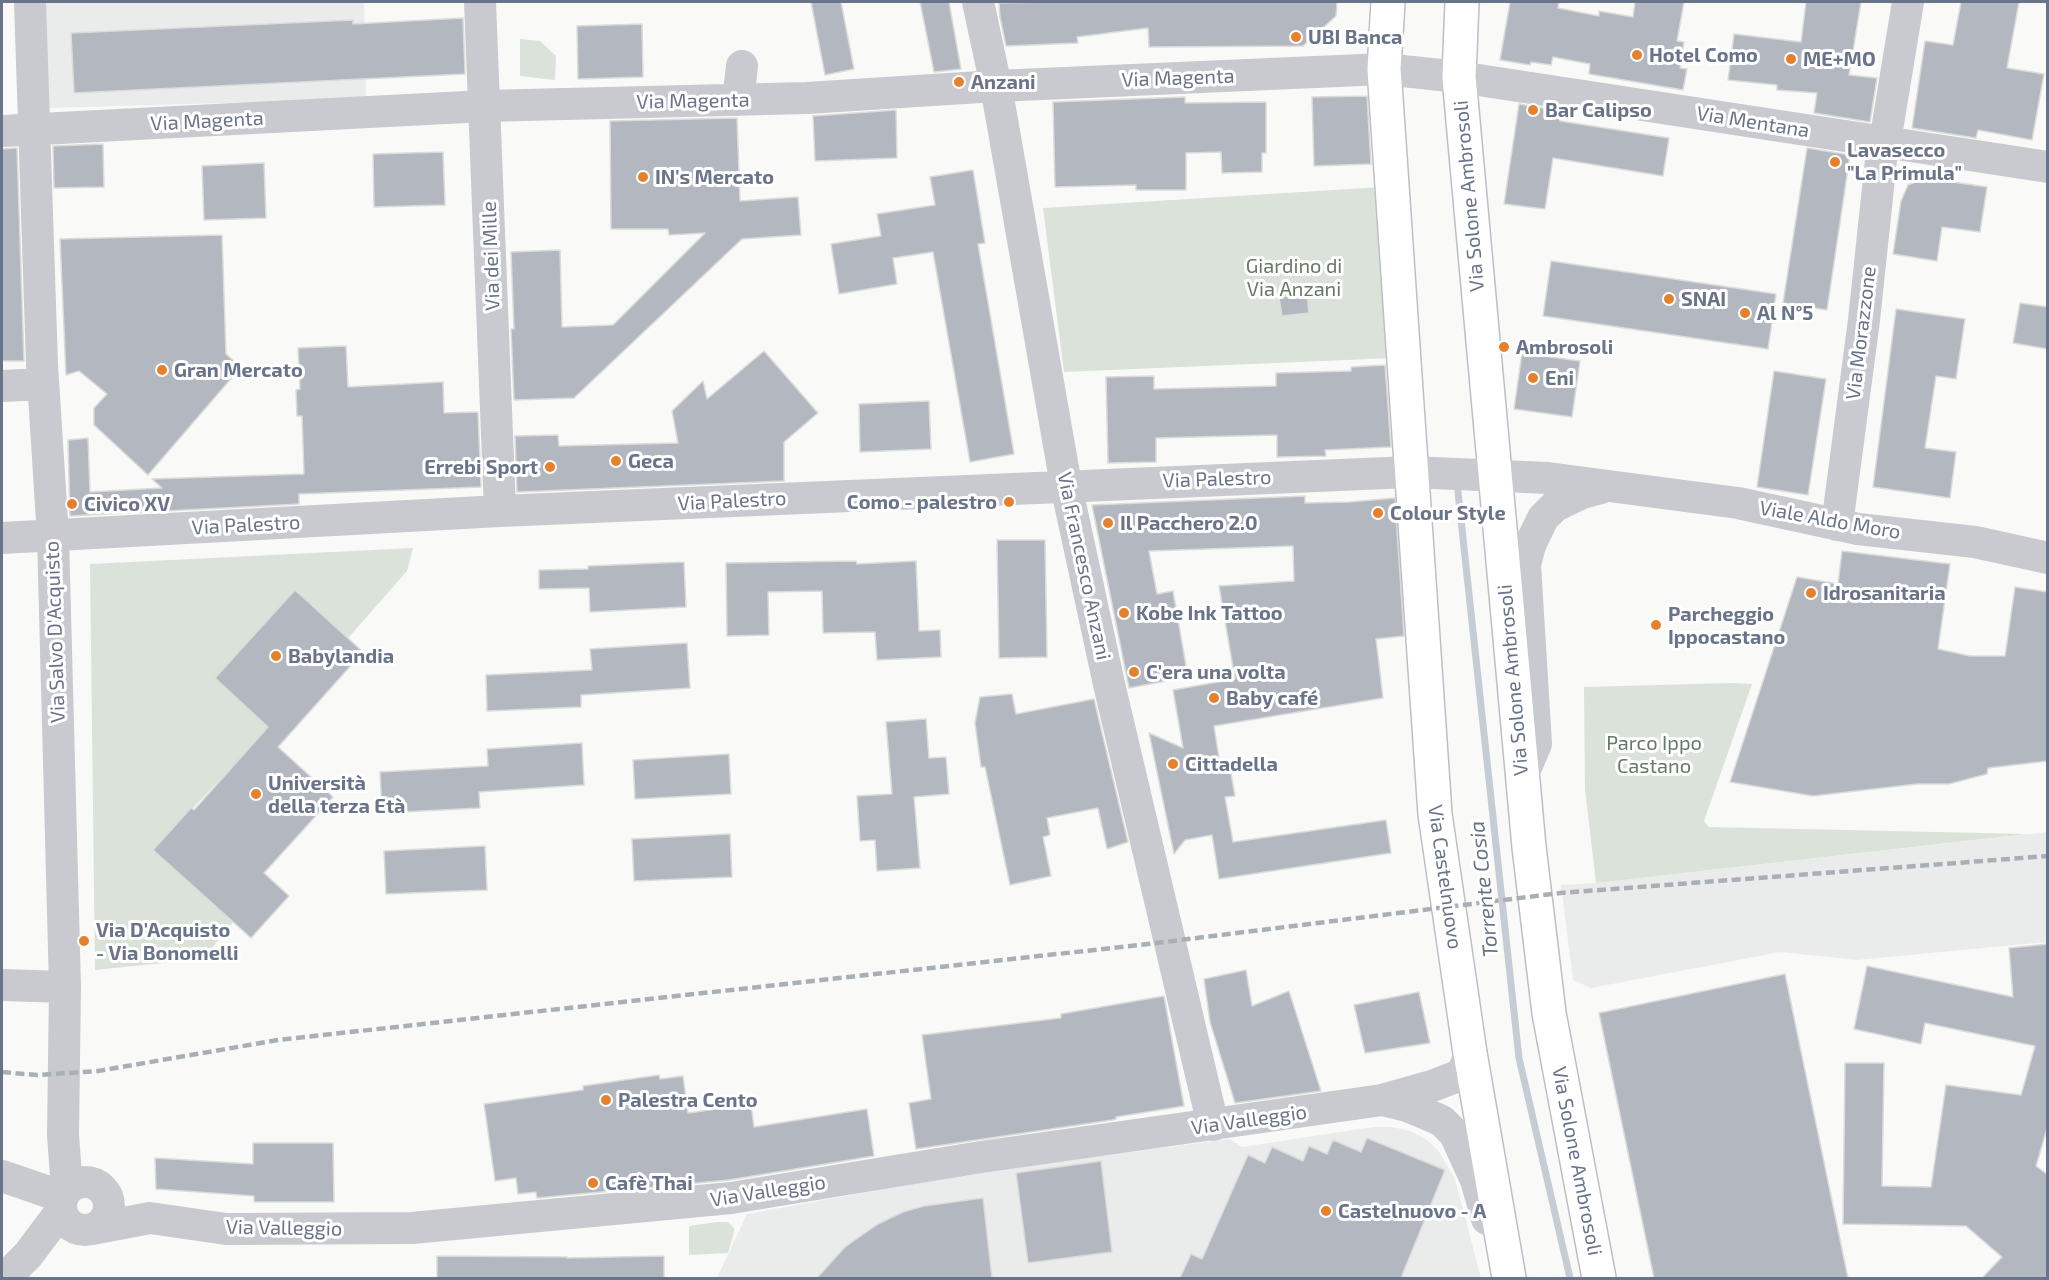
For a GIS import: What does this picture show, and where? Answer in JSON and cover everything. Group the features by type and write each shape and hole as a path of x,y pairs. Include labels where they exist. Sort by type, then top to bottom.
{"main road":[{"path":"1388,2 1384,69 1421,472"},
{"name":"Via Solone Ambrosoli","path":"1462,2 1459,77 1484,475 1549,1013 1599,1278"},
{"name":"Via Castelnuovo","path":"1421,472 1434,807 1506,1278"}],"street":[{"name":"Via Salvo D'Acquisto","path":"30,2 44,384 53,537 65,987 63,1135 78,1204"},
{"name":"Via dei Mille","path":"480,2 500,511"},
{"name":"Via Francesco Anzani","path":"978,2 996,86 1066,485 1109,684 1213,1125"},
{"name":"Via Morazzone","path":"1837,525 1864,320 1884,141 1908,2"},
{"path":"738,100 742,66"},
{"name":"Via Magenta","path":"2,131 485,106 807,98 996,86 1384,69"},
{"path":"1384,69 1459,77"},
{"name":"Via Mentana","path":"1459,77 2048,167"},
{"path":"2,386 44,384"},
{"name":"Via Palestro","path":"2,538 500,511 1066,485 1421,472 1484,475"},
{"name":"Viale Aldo Moro","path":"1484,475 1548,478 1738,503 1837,525 1975,542 2048,558"},
{"name":"Viale Aldo Moro","path":"1522,777 1536,744 1525,565 1530,545 1544,518 1555,506 1565,499 1582,493 1612,486"},
{"path":"2,985 65,987"},
{"name":"Via Valleggio","path":"78,1204 150,1218 226,1229 412,1228 508,1221 731,1198 981,1157 1382,1100 1458,1076 1464,1070 1470,1053"},
{"name":"Via Valleggio","path":"1382,1100 1407,1106 1442,1121 1455,1134 1476,1180 1506,1278"},
{"path":"2,1176 78,1204 5,1278"}],"shaded area":[{"path":"44,2 364,2 366,99 47,108","holes":["353,20 355,80 230,85 228,25","208,26 211,87 74,93 71,33"]},
{"path":"2047,832 2047,942 1857,960 1780,952 1591,988 1573,980 1561,885 1596,883"},
{"path":"1373,1127 1392,1127 1410,1131 1426,1139 1438,1150 1455,1179 1481,1278 717,1278 747,1214 984,1171 1230,1139 1242,1147"}],"green space":[{"path":"520,39 540,41 556,56 555,80 520,76"},
{"name":"Giardino di Via Anzani","path":"1382,187 1393,358 1064,372 1043,208"},
{"path":"413,548 407,571 269,728 153,850 233,922 203,959 95,970 90,564"},
{"name":"Parco Ippo Castano","path":"1752,684 1704,821 1709,827 2027,834 1596,883 1585,789 1584,687"},
{"path":"728,1222 734,1228 728,1253 689,1255 689,1226"}],"building":[{"path":"811,2 841,2 854,69 825,75"},
{"path":"920,2 949,2 961,69 934,72"},
{"path":"1337,2 1336,16 1303,46 1149,47 1148,28 1077,37 1078,43 1006,46 999,3"},
{"path":"1510,2 1559,2 1558,8 1599,16 1599,11 1633,17 1635,2 1684,2 1677,41 1684,42 1680,68 1687,69 1683,90 1589,74 1590,64 1553,57 1551,65 1531,62 1530,65 1500,60"},
{"name":"ME+MO","path":"1806,2 1861,2 1849,75 1877,78 1870,122 1814,113 1817,93 1777,90 1777,85 1728,80 1734,34 1801,42"},
{"path":"1961,2 2019,2 2007,68 2044,74 2032,140 1978,130 1976,138 1912,128 1925,41 1953,45"},
{"path":"463,18 465,74 74,93 71,33 353,20 353,24"},
{"path":"642,24 643,77 578,79 577,26"},
{"path":"1367,96 1371,164 1314,166 1312,97"},
{"path":"1185,97 1185,103 1266,102 1266,153 1262,153 1262,172 1222,173 1221,152 1186,153 1186,190 1136,190 1136,185 1055,187 1053,102"},
{"path":"1519,104 1561,111 1560,121 1669,138 1663,176 1553,158 1545,209 1504,204"},
{"path":"896,110 897,158 815,161 813,116"},
{"path":"737,118 740,201 798,197 801,235 742,239 574,398 514,400 511,252 560,250 562,327 613,325 705,233 669,235 668,229 611,229 610,121"},
{"path":"103,144 104,187 54,188 53,146"},
{"path":"17,148 24,361 2,361 2,149"},
{"path":"1807,148 1850,155 1827,310 1783,303"},
{"path":"443,152 445,205 374,207 373,154"},
{"path":"264,163 266,218 204,220 202,166"},
{"path":"973,170 985,243 978,244 1014,454 970,462 933,252 893,258 897,284 839,294 831,244 881,236 877,214 935,205 930,177"},
{"path":"1924,178 1987,187 1980,232 1942,227 1937,261 1893,254 1901,201 1908,185"},
{"path":"222,235 226,354 241,367 148,475 94,425 94,408 107,394 79,371 66,375 60,239"},
{"path":"1551,261 1776,294 1768,349 1543,316"},
{"path":"1307,294 1309,313 1282,316 1279,297"},
{"path":"2020,303 2048,307 2048,349 2013,343"},
{"path":"1896,309 1965,319 1956,379 1936,376 1925,448 1956,452 1950,498 1873,487"},
{"path":"346,346 348,387 443,382 444,413 478,412 481,487 299,494 299,504 70,516 68,440 88,438 90,492 162,488 152,479 304,474 302,416 297,416 296,390 300,389 298,348"},
{"path":"764,351 818,413 784,442 784,481 517,492 515,436 558,435 559,446 678,443 672,411 703,381 707,399"},
{"path":"1522,353 1580,361 1572,417 1514,409"},
{"path":"1385,365 1391,447 1325,450 1326,456 1277,457 1277,435 1156,438 1156,462 1108,463 1106,377 1154,376 1154,389 1276,386 1276,373 1351,371 1351,367"},
{"path":"1774,371 1826,379 1808,495 1757,487"},
{"path":"929,401 931,449 860,452 859,404"},
{"path":"1305,496 1305,503 1395,498 1404,636 1376,639 1383,698 1214,726 1220,764 1229,762 1235,796 1225,797 1233,842 1386,820 1391,853 1219,879 1212,835 1185,840 1174,854 1149,733 1183,748 1173,690 1235,679 1219,586 1294,581 1293,546 1149,551 1157,594 1173,591 1188,677 1129,688 1092,505"},
{"path":"997,540 1045,540 1047,657 999,658"},
{"path":"1842,551 1950,564 1938,649 1970,656 2005,656 2015,587 2048,592 2048,761 1988,768 1987,774 1949,784 1917,784 1813,796 1730,782 1797,577 1838,584"},
{"path":"856,561 857,564 916,561 919,631 940,630 941,657 877,660 875,632 823,633 822,591 768,592 769,635 727,636 726,563"},
{"path":"684,562 686,607 590,612 589,588 539,589 539,570"},
{"path":"295,590 363,652 278,747 333,797 264,873 289,896 251,938 153,850 191,808 194,810 268,727 215,678"},
{"path":"687,643 690,688 581,695 581,707 487,711 486,675 592,670 590,649"},
{"path":"1012,694 1016,714 1094,699 1128,842 1107,849 1098,808 1047,818 1050,835 1043,837 1051,876 1010,885 985,767 981,767 975,723 980,697"},
{"path":"926,719 929,758 946,757 949,794 914,797 920,868 877,871 875,840 860,841 857,796 892,794 886,722"},
{"path":"582,743 584,785 479,792 480,808 382,813 380,772 488,766 487,749"},
{"path":"729,754 731,794 635,799 633,760"},
{"path":"730,834 732,877 634,881 632,839"},
{"path":"485,846 487,890 386,894 384,851"},
{"path":"2048,944 2048,1125 2036,1166 2048,1175 2048,1278 1982,1278 2002,1257 1966,1226 1843,1224 1845,1063 1884,1063 1882,1186 1931,1187 1946,1085 2021,1095 2035,1046 1925,1023 1921,1044 1854,1029 1867,966 2013,997 2009,948"},
{"path":"1246,970 1252,1006 1289,991 1321,1091 1235,1103 1210,1022 1204,979"},
{"path":"1785,974 1848,1278 1654,1278 1599,1013"},
{"path":"1419,992 1430,1043 1365,1053 1354,1005"},
{"path":"1164,996 1184,1106 1116,1117 1112,1120 916,1149 909,1103 931,1099 922,1035 1061,1018 1061,1014"},
{"path":"659,1075 660,1079 683,1076 688,1113 730,1107 729,1099 750,1097 754,1127 867,1109 874,1156 729,1180 537,1198 536,1192 518,1194 516,1178 495,1181 484,1104 583,1090 583,1086"},
{"name":"Castelnuovo - A","path":"1367,1138 1445,1170 1401,1278 1180,1278 1191,1254 1202,1259 1248,1155 1265,1163 1272,1147 1303,1161 1309,1146 1327,1154 1333,1140 1361,1152"},
{"path":"253,1143 333,1143 334,1202 254,1202 254,1196 156,1189 155,1158 253,1164"},
{"path":"1101,1161 1112,1252 1028,1263 1016,1173"},
{"path":"983,1198 992,1278 817,1278 845,1247 878,1224 903,1212 924,1206"},
{"path":"437,1256 567,1258 664,1256 664,1278 437,1278"}],"waterway":[{"name":"Torrente Cosia","path":"1458,492 1519,1058 1570,1278"}],"railway":[{"path":"2,1072 37,1075 98,1071 278,1040 1148,944 1560,893 2048,856"}],"place":[{"name":"UBI Banca","path":"1296,37"},
{"name":"Hotel Como","path":"1637,55"},
{"name":"ME+MO","path":"1791,59"},
{"name":"Anzani","path":"959,82"},
{"name":"Bar Calipso","path":"1533,110"},
{"name":"Lavasecco \"La Primula\"","path":"1835,162"},
{"name":"IN's Mercato","path":"643,177"},
{"name":"SNAI","path":"1669,299"},
{"name":"Al N°5","path":"1745,313"},
{"name":"Ambrosoli","path":"1504,347"},
{"name":"Gran Mercato","path":"162,370"},
{"name":"Eni","path":"1533,378"},
{"name":"Geca","path":"616,461"},
{"name":"Errebi Sport","path":"550,467"},
{"name":"Como - palestro","path":"1009,502"},
{"name":"Civico XV","path":"72,504"},
{"name":"Colour Style","path":"1378,513"},
{"name":"Il Pacchero 2.0","path":"1108,523"},
{"name":"Idrosanitaria","path":"1811,593"},
{"name":"Kobe Ink Tattoo","path":"1124,613"},
{"name":"Parcheggio Ippocastano","path":"1656,625"},
{"name":"Babylandia","path":"276,656"},
{"name":"C'era una volta","path":"1134,672"},
{"name":"Baby café","path":"1214,698"},
{"name":"Cittadella","path":"1173,764"},
{"name":"Università della terza Età","path":"256,794"},
{"name":"Via D'Acquisto - Via Bonomelli","path":"84,941"},
{"name":"Palestra Cento","path":"606,1100"},
{"name":"Cafè Thai","path":"593,1183"},
{"name":"Castelnuovo - A","path":"1326,1211"}]}
